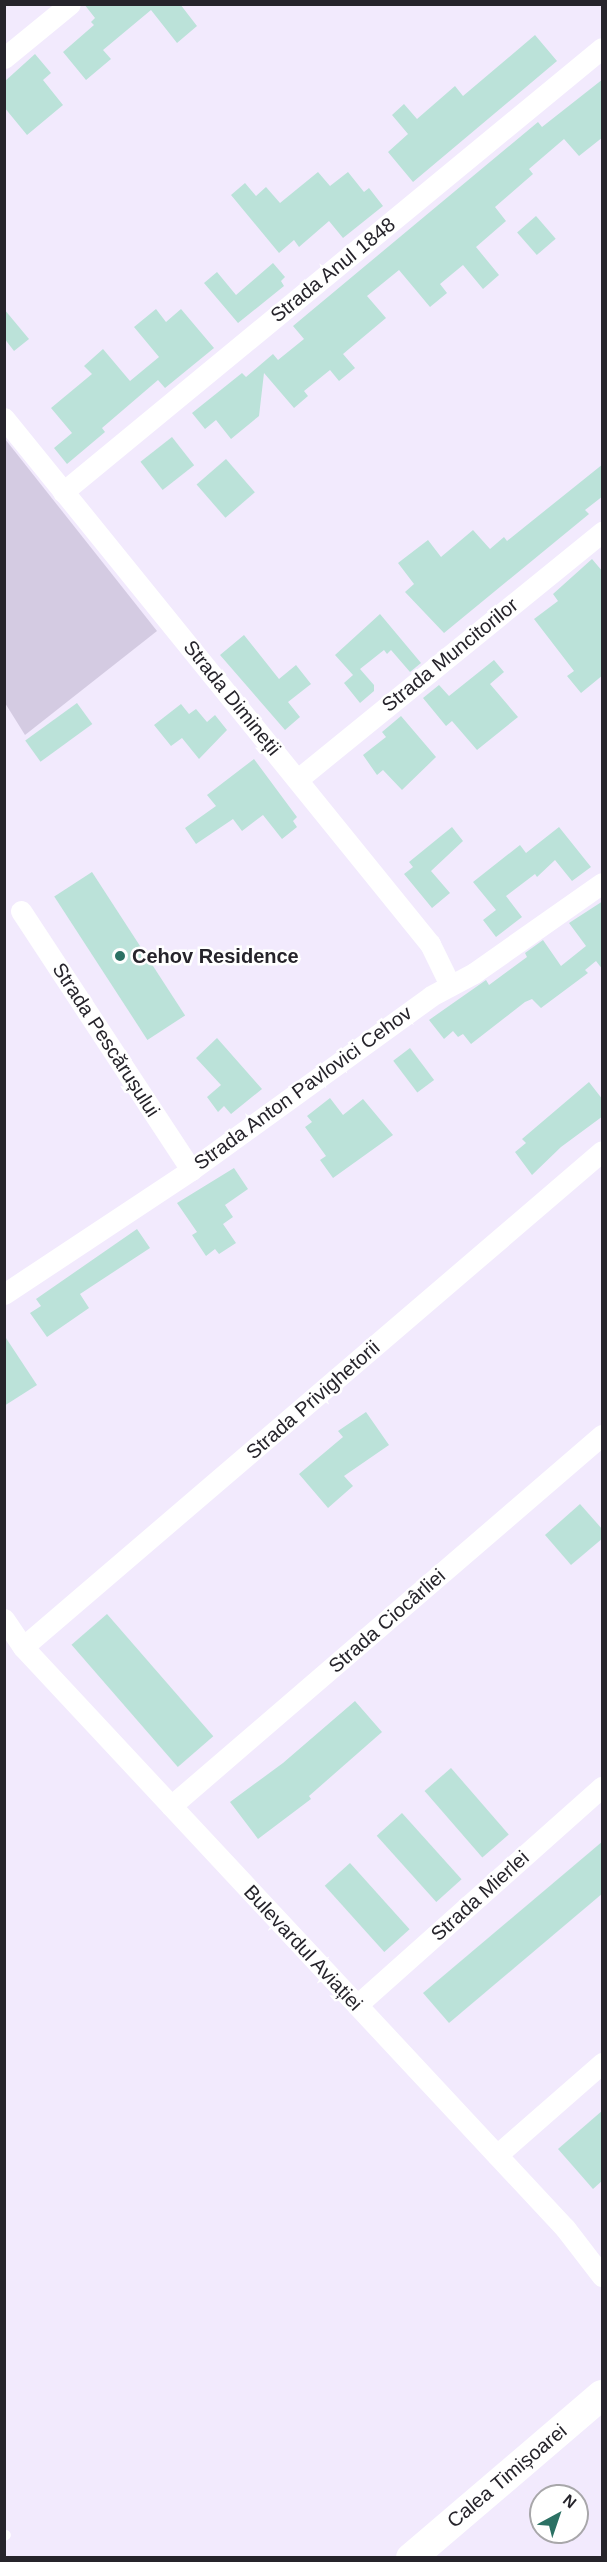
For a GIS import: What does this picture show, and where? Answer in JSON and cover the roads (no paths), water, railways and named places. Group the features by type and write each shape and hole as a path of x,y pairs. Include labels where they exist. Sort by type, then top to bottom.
{"main road":[{"name":"Calea Timișoarei","path":"411,2558 603,2395"},
{"name":"Calea Timișoarei","path":"440,2558 603,2420"}],"street":[{"path":"4,58 70,4"},
{"name":"Strada Anul 1848","path":"63,492 603,48"},
{"name":"Strada Dimineții","path":"4,418 430,944 450,984"},
{"name":"Strada Muncitorilor","path":"298,779 603,532"},
{"name":"Strada Anton Pavlovici Cehov","path":"4,1294 191,1170 450,984 474,973 603,883"},
{"name":"Strada Pescărușului","path":"21,911 191,1170"},
{"name":"Strada Privighetorii","path":"22,1647 603,1151"},
{"name":"Strada Ciocârliei","path":"171,1806 603,1435"},
{"name":"Bulevardul Aviației","path":"4,1619 22,1647 565,2228 603,2276"},
{"name":"Strada Mierlei","path":"357,2005 603,1787"},
{"path":"497,2155 603,2063"}],"place":[{"name":"Cehov Residence","path":"120,956"}]}
